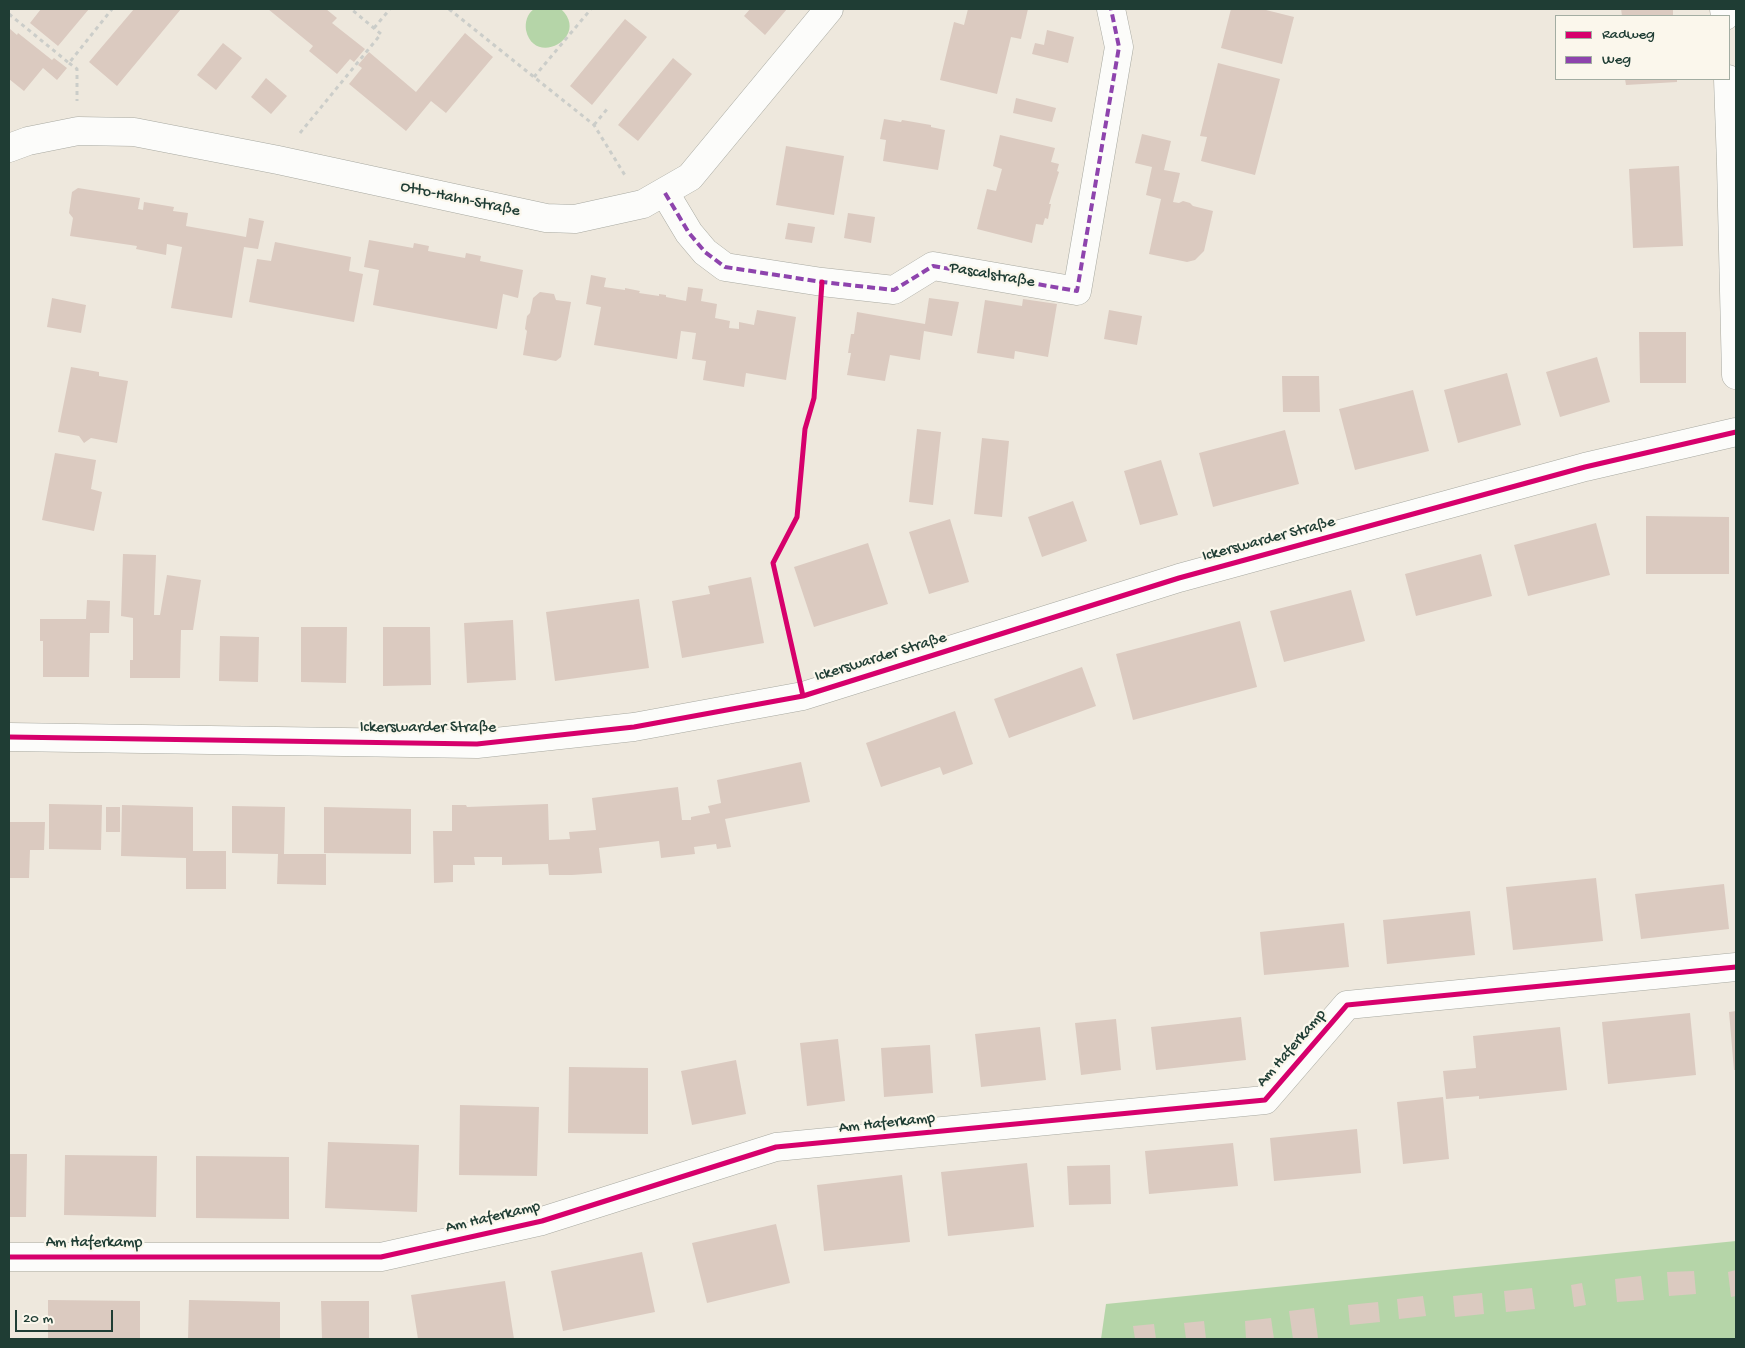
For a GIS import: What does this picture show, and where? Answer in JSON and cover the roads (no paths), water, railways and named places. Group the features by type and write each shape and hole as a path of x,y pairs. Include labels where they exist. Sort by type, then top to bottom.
{"street":[{"name":"Otto-Hahn-Straße","path":"9,148 28,141 78,131 134,132 278,160 546,218 575,219 654,198 690,177 829,9"},
{"name":"Pascalstraße","path":"654,198 705,252 725,267 822,282 894,290 932,266 1077,291 1119,47 1111,9"},
{"path":"1728,80 1736,374"},
{"name":"Ickerswarder Straße","path":"9,737 477,744 634,727 804,696 1179,578 1585,467 1736,432"},
{"name":"Am Haferkamp","path":"9,1257 381,1256 542,1220 776,1147 1265,1100 1346,1006 1736,967"}]}
